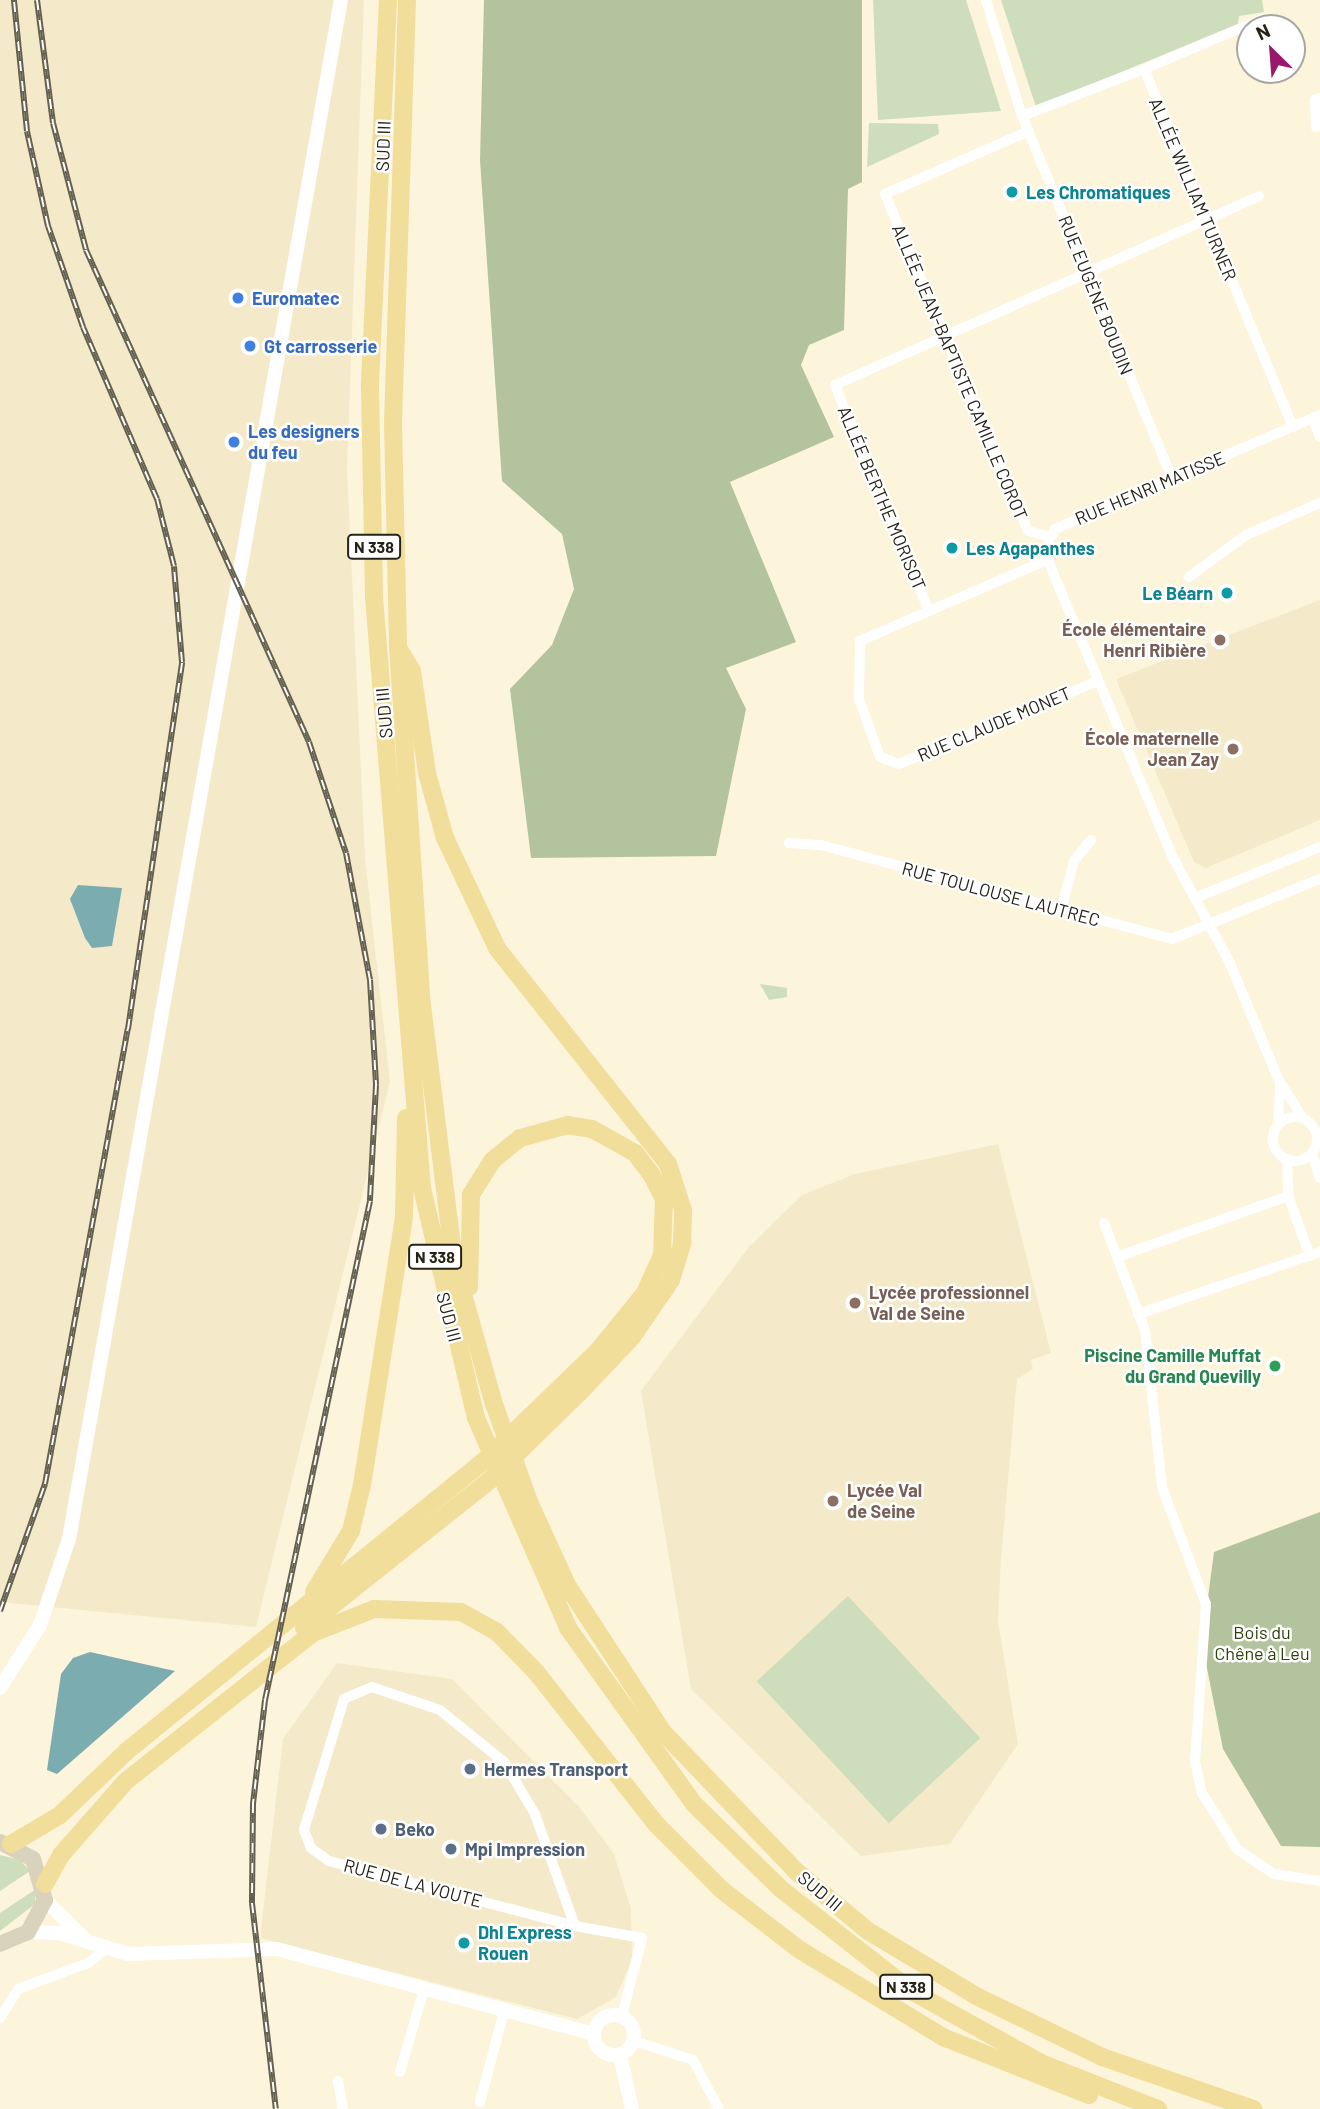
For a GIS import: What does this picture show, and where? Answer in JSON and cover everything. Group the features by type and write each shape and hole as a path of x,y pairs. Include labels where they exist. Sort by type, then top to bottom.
{"highway":[{"name":"SUD III","path":"388,0 370,387 374,583 414,1093 438,1275 476,1418 513,1515 568,1628 635,1728 694,1804 781,1889 860,1956 968,2026 1158,2109"},
{"name":"SUD III","path":"407,0 393,424 398,647 433,1132 472,1328 494,1405 530,1504 567,1585 647,1710 714,1790 797,1872 868,1931 976,1996 1102,2057 1253,2109"},
{"path":"45,1892 61,1855 126,1781 490,1479 570,1402 632,1337 671,1280 682,1243 683,1210 668,1164 491,936 445,838 427,773 412,671 398,647"},
{"path":"267,1639 328,1575 351,1531 404,1216 406,1116 414,1093"},
{"path":"6,1843 60,1815 127,1751 516,1433 645,1293 662,1255 666,1224 664,1199 635,1153 613,1138 568,1125 520,1138 492,1161 471,1195 465,1236 472,1328"},
{"path":"261,1669 322,1628 374,1609 461,1612 497,1632 536,1672 657,1825 712,1881 800,1950 945,2038 1009,2067 1139,2109"}],"main road":[{"path":"0,1944 28,1932 45,1892 33,1858 6,1843"}],"street":[{"path":"0,1688 40,1625 69,1539 321,135 341,0"},
{"name":"RUE EUGÈNE BOUDIN","path":"986,0 1022,116 1172,479"},
{"path":"1022,116 1236,30"},
{"name":"ALLÉE WILLIAM TURNER","path":"1144,69 1293,427"},
{"path":"1317,127 1315,100 1320,98"},
{"name":"ALLÉE JEAN-BAPTISTE CAMILLE COROT","path":"1029,131 885,194 1028,531 1048,536"},
{"path":"945,338 1259,195"},
{"name":"ALLÉE BERTHE MORISOT","path":"929,611 835,385 945,338"},
{"path":"1316,417 1320,437"},
{"name":"RUE HENRI MATISSE","path":"1048,536 1316,417"},
{"path":"1189,577 1247,535 1320,503"},
{"path":"1048,536 1047,560 1097,681 1195,898 1209,923 1280,1083 1303,1118 1317,1127 1312,1154 1320,1178"},
{"name":"RUE CLAUDE MONET","path":"1047,560 860,640 859,699 880,757 888,763 1097,681"},
{"path":"1061,910 1074,861 1091,841"},
{"name":"RUE TOULOUSE LAUTREC","path":"789,843 821,845 1172,939 1320,878"},
{"path":"1195,898 1320,847"},
{"path":"1138,1314 1315,1254 1288,1196 1287,1159 1273,1143 1278,1125 1280,1083"},
{"path":"1278,1125 1303,1118"},
{"path":"1287,1159 1312,1154"},
{"path":"1117,1257 1288,1196"},
{"path":"1104,1223 1138,1314 1160,1477 1206,1604 1195,1761 1202,1793 1237,1849 1274,1874 1320,1881"},
{"name":"RUE DE LA VOUTE","path":"576,1926 535,1814 504,1762 440,1710 372,1687 344,1699 304,1830 311,1848 329,1861 576,1926 642,1938 622,2016"},
{"path":"45,1892 87,1941"},
{"path":"28,1932 87,1941 106,1949 146,1955 277,1949 594,2034"},
{"path":"0,2018 18,1989 88,1963 106,1949"},
{"path":"400,2072 424,1989"},
{"path":"480,2102 504,2011"},
{"path":"594,2034 603,2018 622,2016 632,2024 634,2041"},
{"path":"594,2034 602,2051 620,2054"},
{"path":"620,2054 634,2041"},
{"path":"634,2041 693,2060 719,2109"},
{"path":"620,2054 632,2109"},
{"path":"338,2081 343,2109"}],"shaded area":[{"path":"0,0 364,0 347,468 365,858 390,1082 256,1627 0,1602"},
{"name":"École maternelle Jean Zay","path":"1320,600 1320,820 1206,868 1194,862 1116,679"},
{"name":"Lycée Val de Seine","path":"998,1144 1051,1353 1031,1360 1033,1369 1017,1379 1001,1559 998,1621 1018,1744 950,1844 861,1856 691,1689 641,1391 748,1248 802,1195 855,1174"},
{"path":"337,1663 452,1679 581,1809 614,1854 631,1909 632,1960 616,1997 577,2019 260,1938 283,1739"}],"green space":[{"path":"484,0 862,0 862,182 848,189 844,330 809,345 801,365 834,437 730,482 796,642 726,668 746,709 716,856 531,858 510,689 552,645 574,589 562,534 502,481 480,160"},
{"path":"873,0 966,0 1001,111 878,120"},
{"path":"1001,0 1262,0 1264,12 1236,14 1236,25 1036,107"},
{"path":"869,123 938,124 939,134 867,167"},
{"path":"760,984 787,988 787,997 769,1000"},
{"name":"Bois du Chêne à Leu","path":"1320,1512 1320,1847 1281,1846 1223,1749 1202,1643 1214,1552"},
{"path":"848,1596 980,1738 889,1823 757,1681"},
{"path":"0,1855 20,1860 30,1871 0,1891"},
{"path":"36,1889 35,1904 0,1931 0,1913"}],"water":[{"path":"78,885 122,888 112,946 92,948 85,938 70,899"},
{"path":"90,1652 175,1671 57,1774 47,1770 61,1674 73,1658"}],"railway":[{"path":"0,1611 45,1484 128,1029 182,662 174,566 157,499 83,327 48,226 27,131 14,0"},
{"path":"37,0 53,123 86,250 309,742 346,853 370,980 376,1085 370,1201 265,1700 253,1803 252,1903 276,2109"}],"place":[{"name":"Les Chromatiques","path":"1012,192"},
{"name":"Euromatec","path":"238,298"},
{"name":"Gt carrosserie","path":"250,346"},
{"name":"Les designers du feu","path":"234,442"},
{"name":"Les Agapanthes","path":"952,548"},
{"name":"Le Béarn","path":"1227,593"},
{"name":"École élémentaire Henri Ribière","path":"1220,640"},
{"name":"École maternelle Jean Zay","path":"1233,749"},
{"name":"Lycée professionnel Val de Seine","path":"855,1303"},
{"name":"Piscine Camille Muffat du Grand Quevilly","path":"1275,1366"},
{"name":"Lycée Val de Seine","path":"833,1501"},
{"name":"Hermes Transport","path":"470,1769"},
{"name":"Beko","path":"381,1829"},
{"name":"Mpi Impression","path":"451,1849"},
{"name":"Dhl Express Rouen","path":"464,1943"}]}
